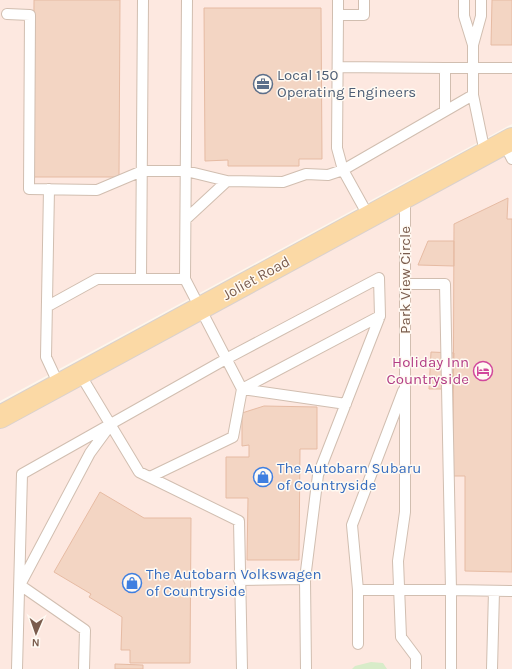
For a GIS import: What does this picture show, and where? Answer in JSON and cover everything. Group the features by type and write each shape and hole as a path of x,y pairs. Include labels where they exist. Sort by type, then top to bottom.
{"main road":[{"name":"Joliet Road","path":"0,417 485,153 509,147"}],"lane":[{"path":"141,279 142,0"},
{"path":"150,477 233,437 242,389 185,279 187,0"},
{"path":"338,0 337,148 343,170 369,217"},
{"path":"338,15 364,15 364,0"},
{"path":"464,0 464,16 473,45"},
{"path":"481,0 481,16 473,45 473,95 485,153"},
{"path":"8,14 30,15 29,189 97,190 142,171 186,171 227,181 284,182 306,174 328,176 343,170 445,109 473,95"},
{"path":"338,67 512,68"},
{"path":"445,68 445,109"},
{"path":"186,219 227,181"},
{"path":"49,189 46,357 59,385"},
{"name":"Park View Circle","path":"405,197 405,512 398,561 401,637 416,656 416,669"},
{"path":"18,669 22,474 226,359 379,278 380,316 318,475 305,579 306,669"},
{"path":"48,306 97,279 185,279"},
{"path":"405,284 445,284 451,590 451,669"},
{"path":"242,389 380,316"},
{"path":"80,374 139,472 239,521 242,669"},
{"path":"358,644 358,590 352,524 405,386"},
{"path":"242,389 346,404"},
{"path":"20,585 90,453 111,424"},
{"path":"239,580 305,579"},
{"path":"20,585 86,630 84,669"},
{"path":"358,590 512,591"},
{"path":"492,669 494,591"}],"shaded area":[{"path":"0,0 512,0 512,124 0,401"},
{"path":"512,143 512,669 0,669 0,421"}],"green space":[{"path":"371,662 383,663 387,669 352,669 355,666"}],"building":[{"path":"34,0 120,0 119,177 33,177"},
{"path":"492,0 512,0 512,45 491,45"},
{"name":"Local 150 Operating Engineers","path":"204,8 321,8 322,159 299,159 299,166 228,166 228,160 205,161"},
{"name":"Holiday Inn Countryside","path":"508,198 507,219 512,219 512,572 465,571 465,476 453,476 454,224"},
{"path":"428,241 454,241 454,266 418,265"},
{"path":"431,352 454,353 453,389 429,389"},
{"name":"The Autobarn Subaru of Countryside","path":"264,406 317,407 317,449 300,449 299,560 247,560 248,498 226,498 226,457 249,457 249,445 242,446 242,413"},
{"name":"The Autobarn Volkswagen of Countryside","path":"100,492 144,518 191,518 190,663 130,663 130,650 121,650 122,617 89,597 91,594 54,572"},
{"path":"115,664 143,665 143,669 115,669"}],"place":[{"name":"Local 150 Operating Engineers","path":"263,84"},
{"name":"Holiday Inn Countryside","path":"483,371"},
{"name":"The Autobarn Subaru of Countryside","path":"263,477"},
{"name":"The Autobarn Volkswagen of Countryside","path":"132,583"}]}
